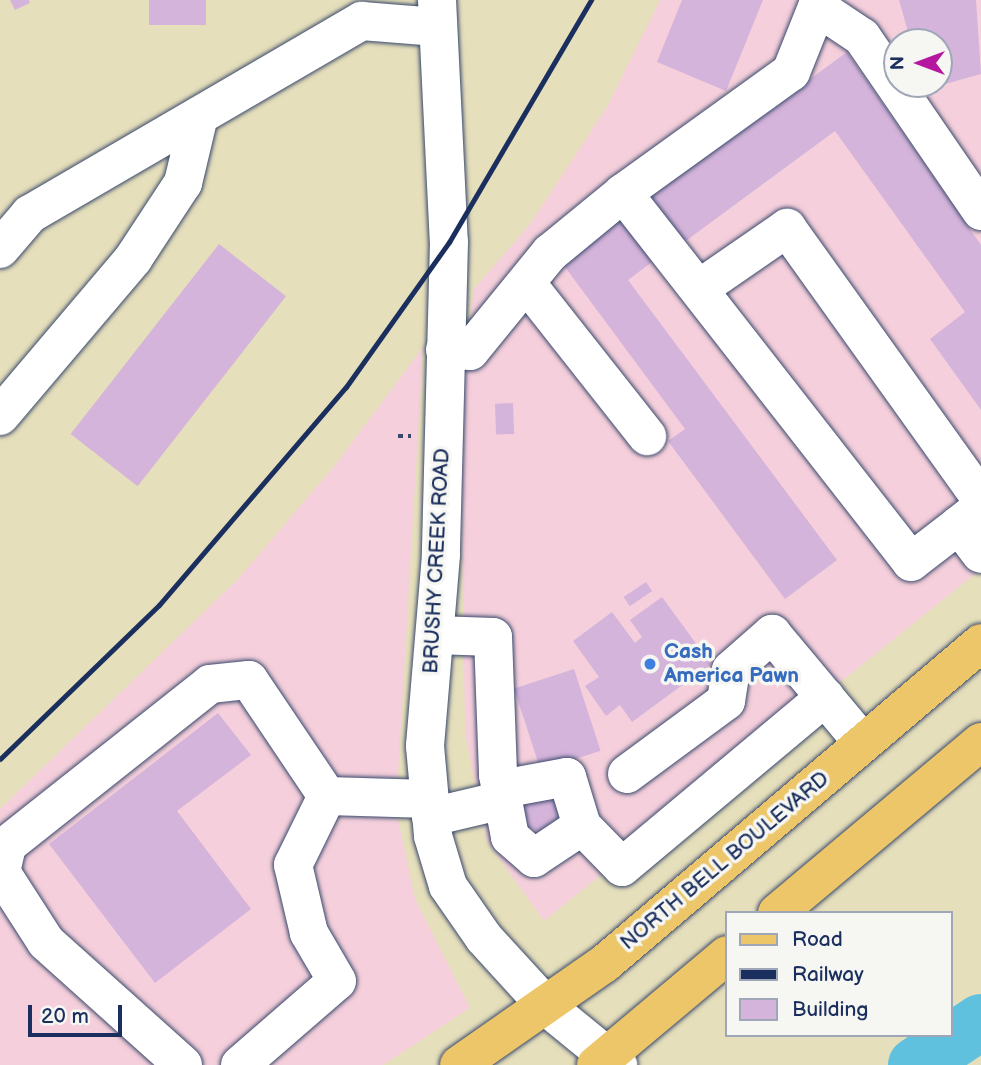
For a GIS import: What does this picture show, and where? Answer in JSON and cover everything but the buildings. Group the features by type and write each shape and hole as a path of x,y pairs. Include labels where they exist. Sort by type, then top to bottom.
{"main road":[{"name":"NORTH BELL BOULEVARD","path":"459,1065 547,1007 981,643"},
{"path":"779,911 981,742"},
{"path":"607,1062 726,956"}],"street":[{"path":"445,350 470,351 527,285 550,253 623,193 791,72 818,4 862,37 981,211"},
{"path":"0,249 30,214 362,21 437,14"},
{"name":"BRUSHY CREEK ROAD","path":"437,14 449,242 435,635 425,746 430,808 456,900 547,1007 607,1062"},
{"path":"0,416 133,259 183,183 199,116"},
{"path":"623,193 700,288 911,562 975,521 788,228 700,288"},
{"path":"527,285 647,436"},
{"path":"627,774 726,701 731,670 772,634 863,743"},
{"path":"435,635 493,637 502,795 510,837 534,858 582,826"},
{"path":"183,1065 46,942 1,872 7,845 210,684 249,680 327,796 430,808 502,795 567,777 582,826 622,867 825,697"},
{"path":"240,1065 337,981 309,933 293,865 327,796"}],"shaded area":[{"path":"660,0 981,0 981,569 544,921 487,841 465,733 460,401 474,289 530,224 607,107"},
{"path":"423,347 396,810 415,899 470,1008 383,1065 0,1065 0,809 238,579 336,464"}],"waterway":[{"path":"916,1065 981,1022"}],"railway":[{"path":"0,759 159,605 346,387 449,242 591,0"}],"place":[{"name":"Cash America Pawn","path":"650,664"}]}
